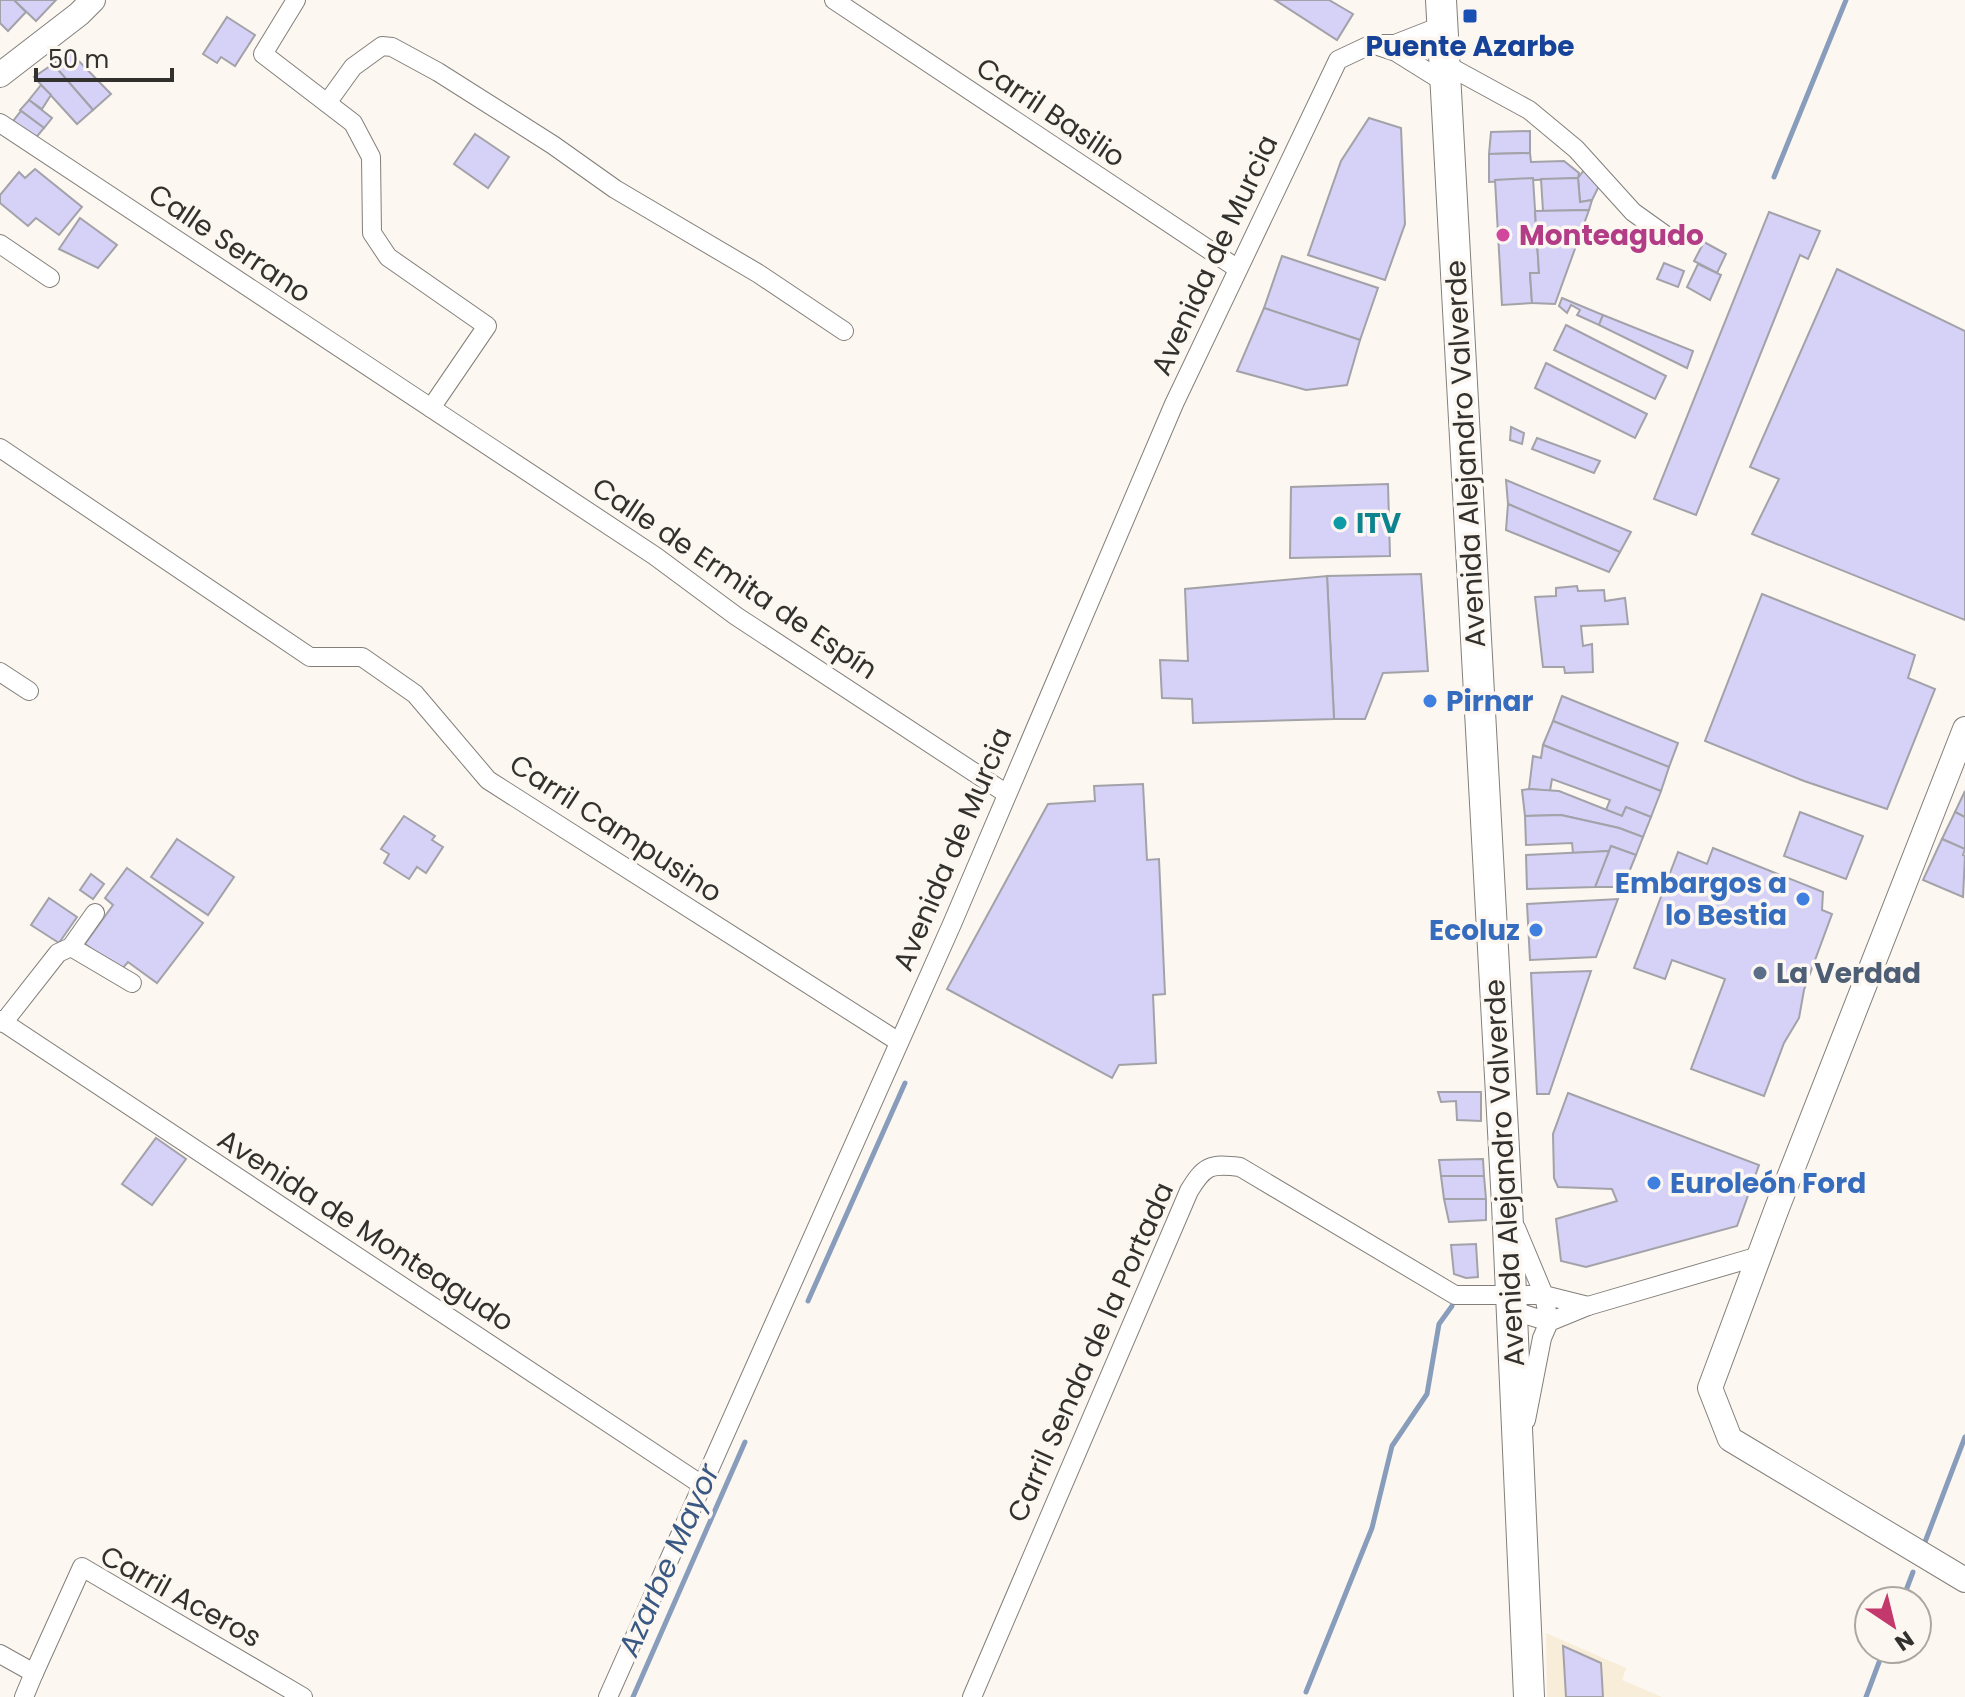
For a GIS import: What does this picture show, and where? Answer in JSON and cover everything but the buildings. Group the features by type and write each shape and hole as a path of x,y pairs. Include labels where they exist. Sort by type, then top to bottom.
{"main road":[{"name":"Avenida Alejandro Valverde","path":"1441,13 1507,1204 1529,1697"}],"street":[{"path":"0,75 93,0"},
{"path":"296,0 263,54 353,123 371,157 372,233 388,257 487,326 431,408"},
{"name":"Carril Basilio","path":"834,0 1238,269"},
{"name":"Avenida de Murcia","path":"608,1697 899,1042 1174,404 1338,60 1372,44 1395,44 1441,13"},
{"path":"1372,44 1529,110 1576,149 1633,212 1668,237"},
{"path":"327,103 353,67 382,46 392,47 438,72 553,145 615,189 759,274 844,331"},
{"name":"Calle Serrano","path":"0,123 431,408"},
{"path":"0,244 50,278"},
{"name":"Calle de Ermita de Espín","path":"431,408 655,556 736,616 1007,794"},
{"name":"Carril Campusino","path":"0,448 310,657 362,657 415,694 488,780 899,1042"},
{"path":"0,672 29,691"},
{"path":"1965,729 1710,1388 1730,1439 1965,1580"},
{"path":"2,1022 58,953 71,947 95,913"},
{"path":"71,947 132,983"},
{"name":"Avenida de Monteagudo","path":"2,1022 702,1485"},
{"name":"Carril Senda de la Portada","path":"972,1697 1189,1191 1200,1172 1217,1164 1240,1167 1455,1295 1510,1302"},
{"path":"1507,1204 1544,1295 1549,1322 1542,1338 1518,1459"},
{"path":"1510,1302 1549,1322 1588,1306 1759,1256"},
{"path":"1510,1302 1544,1295 1588,1306"},
{"name":"Carril Aceros","path":"34,1673 82,1567 303,1697"},
{"path":"0,1654 34,1673 24,1697"}],"shaded area":[{"path":"1546,1633 1626,1668 1622,1680 1662,1697 1547,1697"}],"waterway":[{"path":"1774,177 1846,0"},
{"name":"Azarbe Mayor","path":"808,1301 905,1083"},
{"path":"1306,1692 1372,1528 1392,1446 1427,1394 1439,1324 1452,1306"},
{"path":"1925,1542 1965,1437"},
{"name":"Azarbe Mayor","path":"633,1697 745,1442"},
{"path":"1908,1585 1913,1572"},
{"path":"1866,1697 1878,1665"}],"place":[{"name":"Puente Azarbe","path":"1470,16"},
{"name":"Monteagudo","path":"1503,235"},
{"name":"ITV","path":"1340,523"},
{"name":"Pirnar","path":"1430,701"},
{"name":"Embargos a lo Bestia","path":"1803,899"},
{"name":"Ecoluz","path":"1536,930"},
{"name":"La Verdad","path":"1760,973"},
{"name":"Euroleón Ford","path":"1654,1183"}]}
